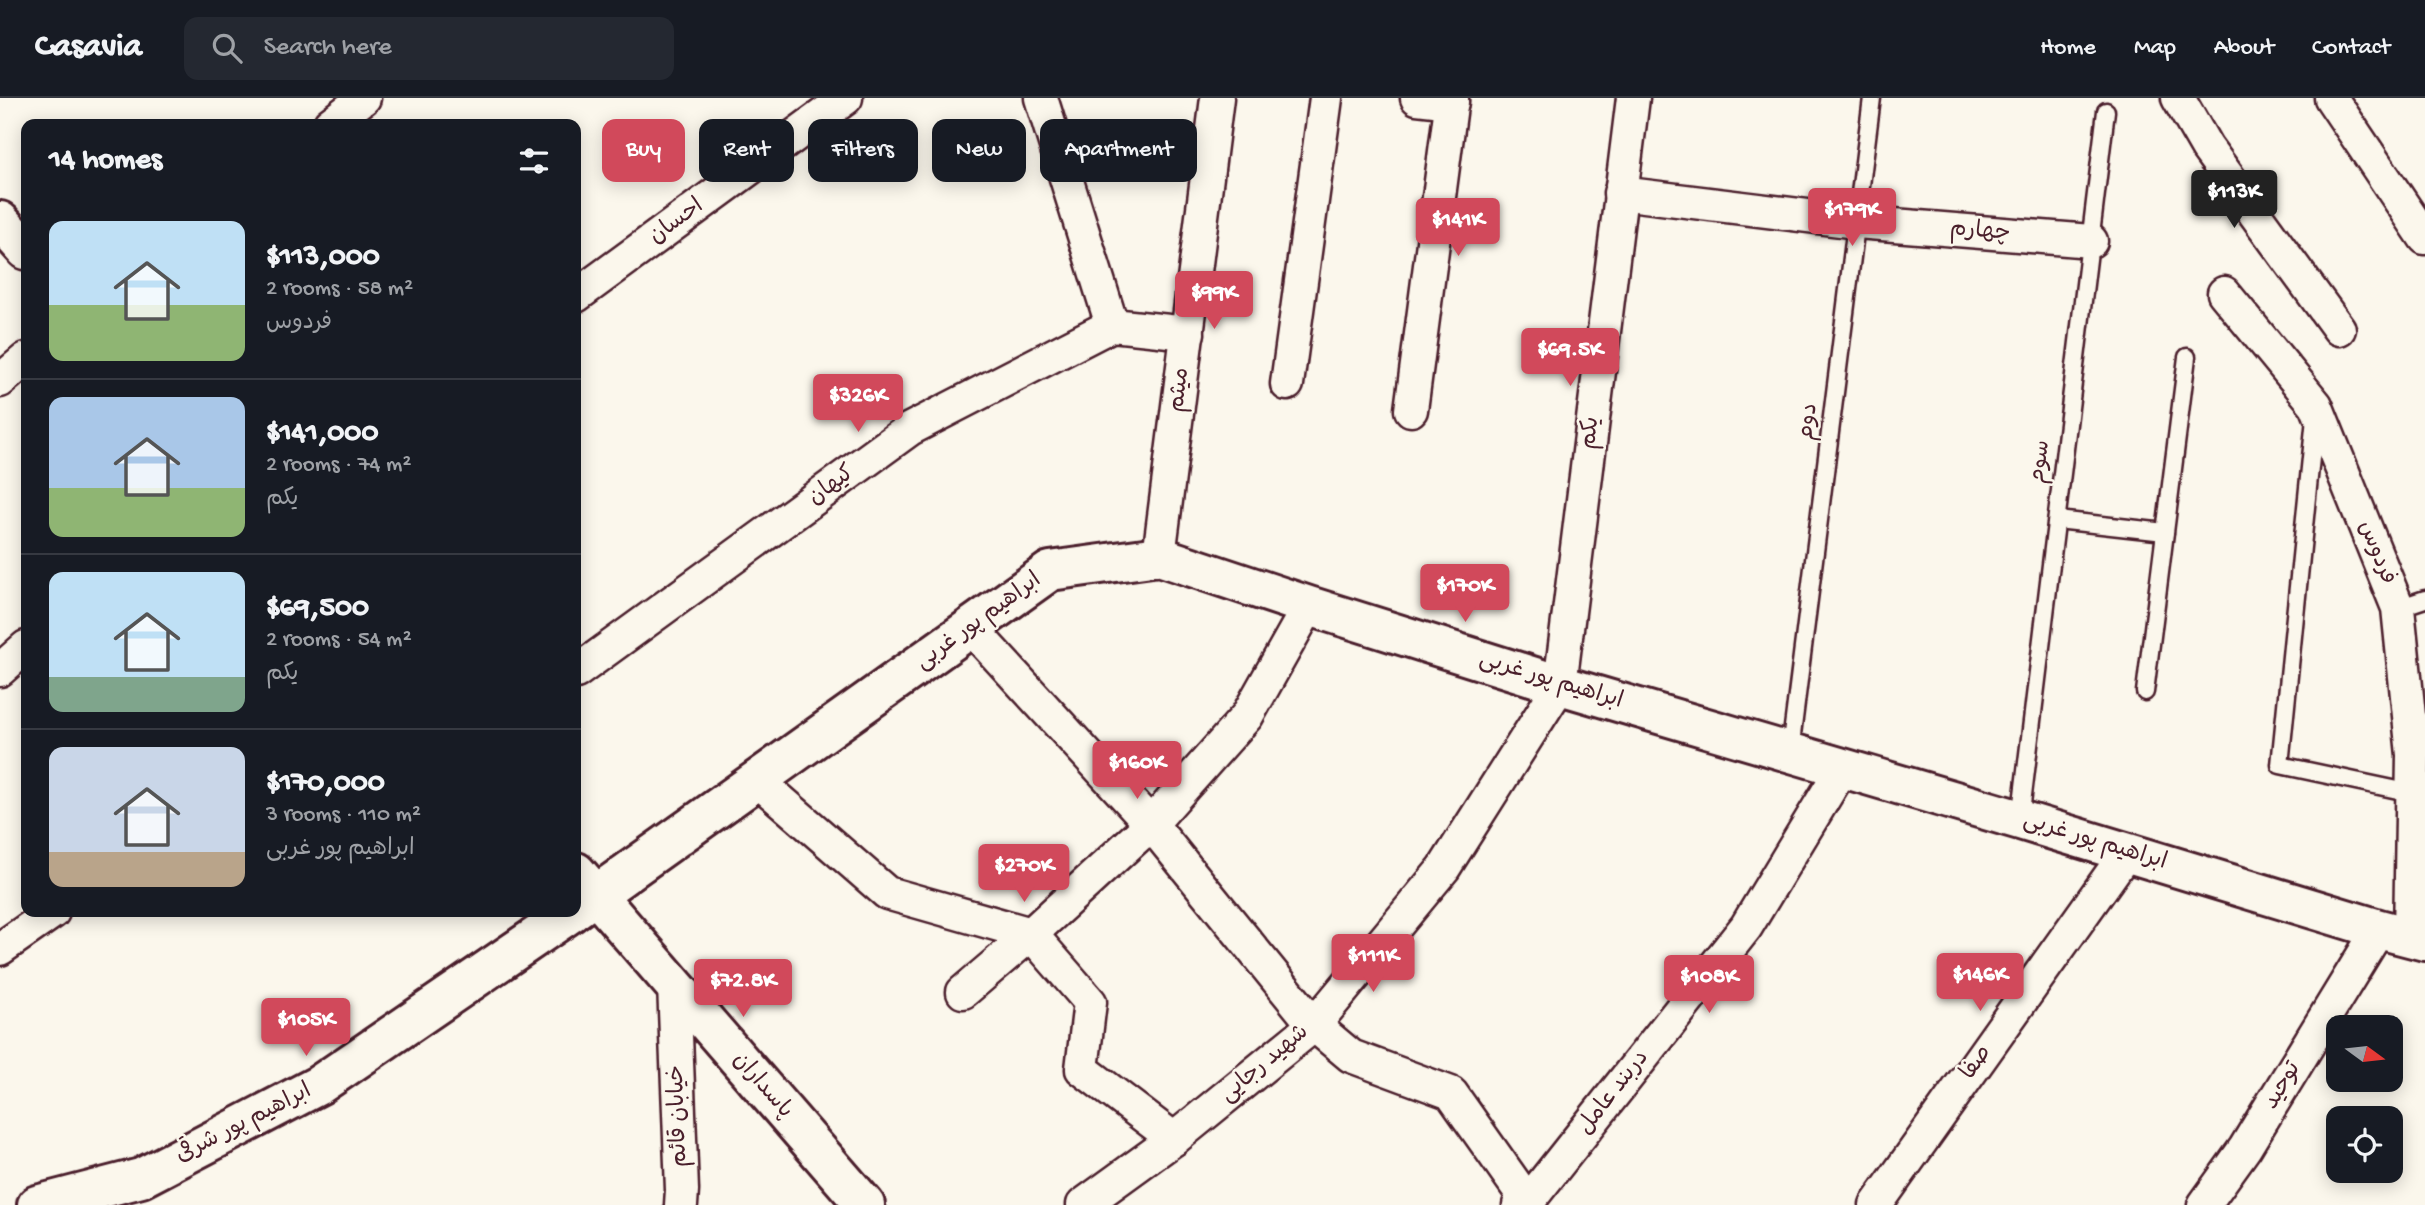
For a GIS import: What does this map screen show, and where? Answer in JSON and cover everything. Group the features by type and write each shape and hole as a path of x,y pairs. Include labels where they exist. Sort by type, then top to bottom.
{"street":[{"path":"337,119 364,98"},
{"name":"احسان","path":"581,292 846,98"},
{"path":"1041,98 1112,325 1188,333"},
{"name":"میثم","path":"1159,556 1217,98"},
{"path":"1287,384 1326,98"},
{"path":"1411,410 1452,100 1417,98"},
{"name":"یکم","path":"1560,685 1633,98"},
{"path":"2178,98 2207,148 2339,329"},
{"path":"2331,98 2425,238"},
{"name":"چهارم","path":"1620,193 1857,222 2091,241"},
{"path":"0,221 21,244"},
{"name":"فردوس","path":"2224,293 2316,405 2411,603 2419,754 2412,793 2405,936"},
{"name":"کیهان","path":"581,668 911,429 1112,325"},
{"path":"0,381 21,363"},
{"name":"ابراهیم پور غربی","path":"581,896 757,780 1050,571 1159,556 1560,685 1790,751 2405,936"},
{"path":"963,992 1151,824 1247,716 1309,606"},
{"path":"971,628 1151,824 1314,1025 1351,1056 1451,1093 1526,1204"},
{"path":"0,670 21,651"},
{"name":"شهید رجایی","path":"1083,1205 1174,1139 1314,1025 1444,868 1560,685"},
{"name":"دربند عامل","path":"1526,1204 1746,927 1843,767"},
{"path":"757,780 887,893 1031,934 1090,1002 1082,1069 1174,1139"},
{"name":"صفا","path":"1875,1205 2127,852"},
{"name":"پاسداران","path":"581,898 674,984 864,1205"},
{"path":"0,949 45,917"},
{"name":"ابراهیم پور شرقی","path":"37,1205 135,1187 319,1085 552,917"},
{"name":"توحید","path":"2204,1205 2405,936"},
{"name":"خیابان قائم","path":"674,984 674,1200"}],"lane":[{"name":"دوم","path":"1790,751 1872,98"},
{"name":"سوم","path":"2020,820 2106,111"},
{"path":"2145,692 2187,357"},
{"path":"2316,405 2280,765 2412,793"},
{"path":"2057,520 2165,532"}]}
